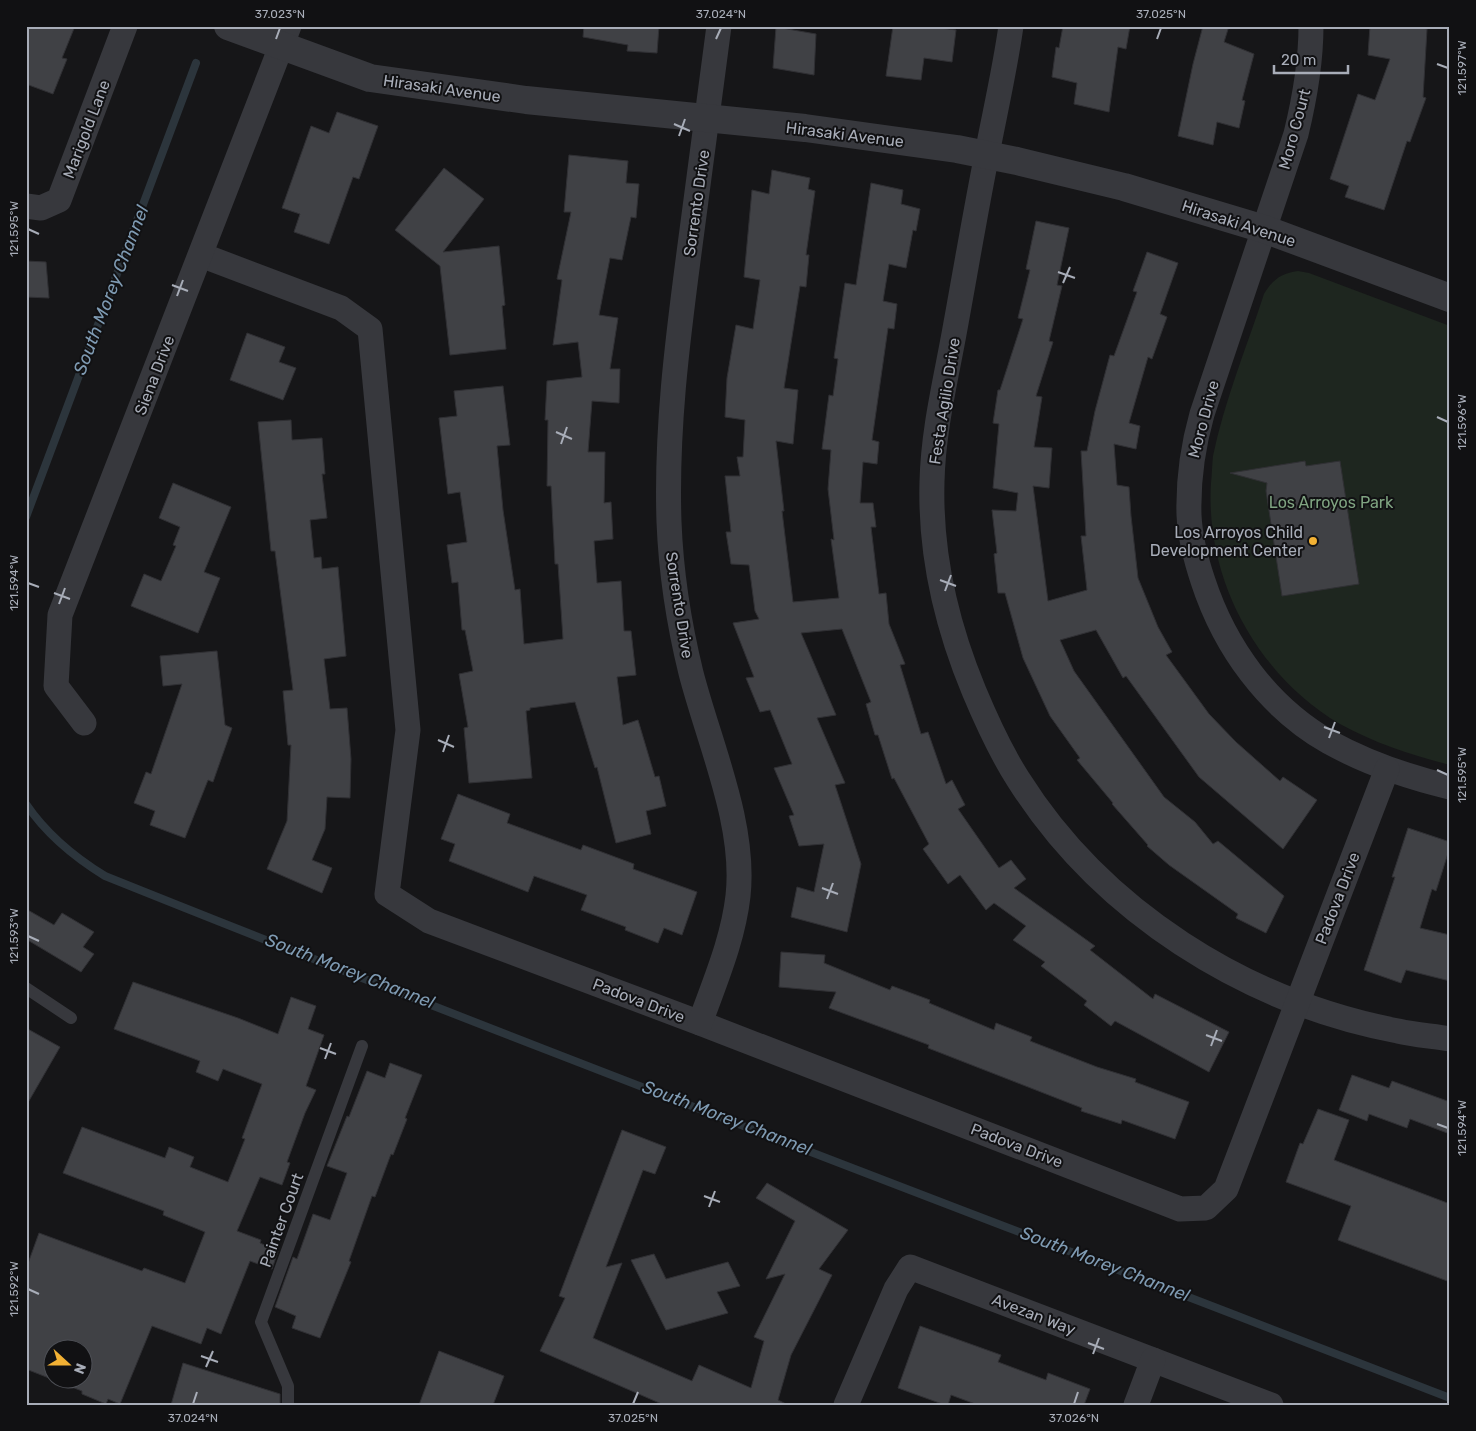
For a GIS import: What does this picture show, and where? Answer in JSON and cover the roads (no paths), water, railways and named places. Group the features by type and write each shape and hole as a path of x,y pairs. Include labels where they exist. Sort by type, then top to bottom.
{"street":[{"name":"Marigold Lane","path":"26,206 41,208 59,200 125,26"},
{"name":"Hirasaki Avenue","path":"228,26 286,36 370,78 526,100 805,128 884,138 987,155 1124,188 1264,229 1450,298"},
{"name":"Sorrento Drive","path":"700,1022 732,933 738,894 738,855 733,817 691,672 673,580 669,523 668,461 672,393 719,26"},
{"name":"Festa Agilio Drive","path":"1011,26 936,432 932,483 936,547 946,609 964,669 990,730 1018,780 1054,828 1101,881 1148,922 1176,941 1214,964 1297,1002 1334,1015 1397,1031 1450,1039"},
{"name":"Moro Court","path":"1264,229 1296,134 1306,92 1311,47 1311,26"},
{"name":"Siena Drive","path":"84,723 56,686 60,614 286,36"},
{"name":"Moro Drive","path":"1264,229 1194,442 1190,476 1189,516 1196,558 1211,605 1234,650 1253,677 1281,706 1328,741 1355,756 1419,780 1450,787"},
{"name":"Padova Drive","path":"201,255 341,308 370,329 408,730 387,894 429,921 700,1022 1180,1209 1206,1208 1226,1189 1388,769"},
{"name":"Avezan Way","path":"846,1405 896,1289 910,1266 1270,1405"},
{"path":"1136,1405 1153,1360"}],"lane":[{"path":"26,988 71,1018"},
{"name":"Painter Court","path":"288,1405 288,1386 261,1322 362,1046"}],"waterway":[{"name":"South Morey Channel","path":"26,517 196,63"},
{"name":"South Morey Channel","path":"26,804 52,835 83,861 105,876 608,1074 1450,1398"}],"place":[{"name":"Los Arroyos Child Development Center","path":"1313,541"}],"park label":[{"name":"Los Arroyos Park","path":"1331,502"}]}
